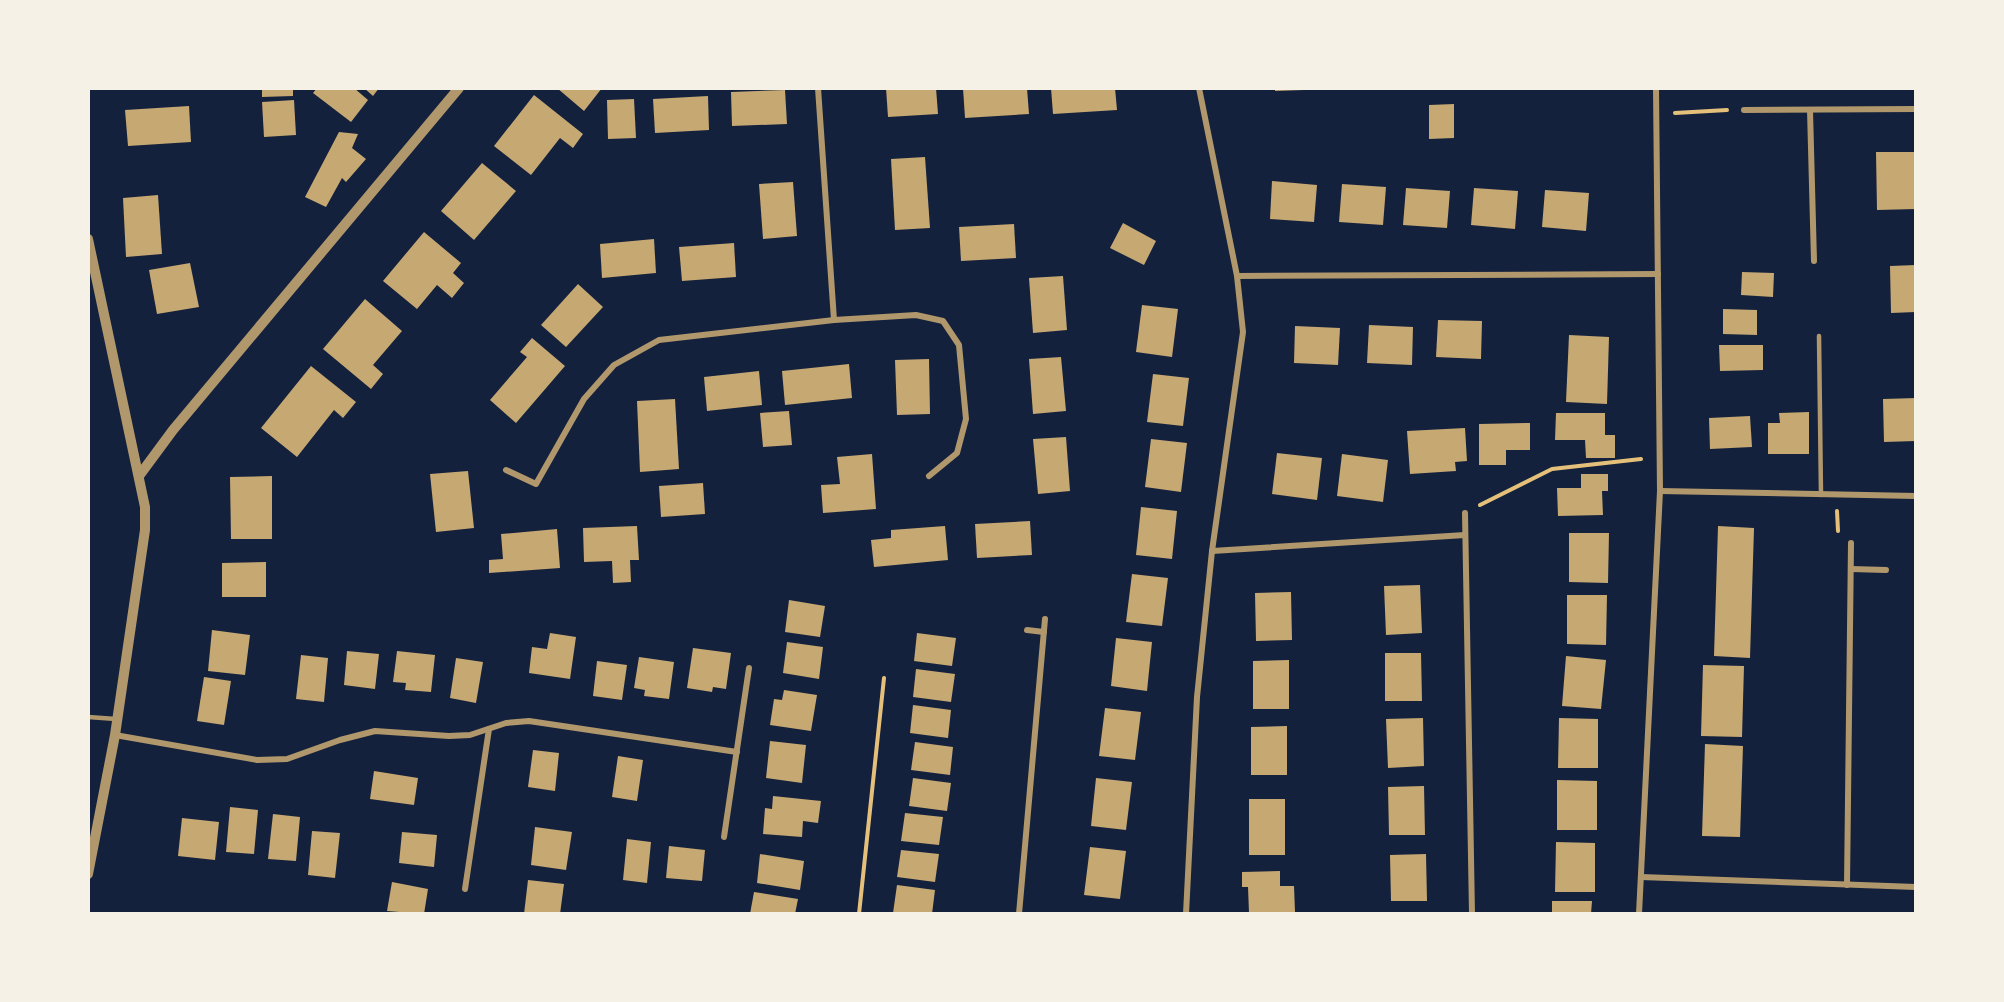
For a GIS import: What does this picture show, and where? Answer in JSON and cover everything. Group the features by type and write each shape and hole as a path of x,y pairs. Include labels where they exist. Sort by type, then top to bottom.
{"street":[{"path":"139,476 173,430 459,88"},
{"path":"818,88 834,320"},
{"path":"1186,914 1197,697 1212,551 1243,332 1237,276 1199,88"},
{"path":"1638,914 1660,491 1656,88"},
{"path":"1744,110 1916,109"},
{"path":"1810,110 1814,261"},
{"path":"88,238 145,507 145,530 115,735 88,874"},
{"path":"1237,276 1658,274"},
{"path":"506,470 536,484 584,399 614,365 659,340 834,320 925,317 943,321 960,345 966,419 957,453 929,476"},
{"path":"1660,491 1916,496"},
{"path":"1465,513 1472,914"},
{"path":"1212,551 1465,535"},
{"path":"1847,885 1851,543"},
{"path":"1851,569 1886,570"},
{"path":"1018,914 1045,619"},
{"path":"1027,630 1044,632"},
{"path":"724,837 749,668"},
{"path":"115,735 257,760 286,759 340,740 375,731 449,736 470,735 506,723 529,721 737,752"},
{"path":"465,889 489,729"},
{"path":"1641,877 1916,887"}],"lane":[{"path":"1819,336 1821,495"},
{"path":"88,717 117,720"}],"path":[{"path":"1656,113 1744,110"},
{"path":"1465,513 1552,469 1659,458"},
{"path":"1837,495 1838,537 1851,543"},
{"path":"859,914 884,678"}],"building":[{"path":"262,88 293,88 293,96 262,97"},
{"path":"317,88 354,88 368,100 351,122 313,93"},
{"path":"364,88 379,88 373,96"},
{"path":"557,88 602,88 584,111"},
{"path":"886,88 936,88 938,114 888,117"},
{"path":"963,88 1027,88 1029,114 965,118"},
{"path":"1051,88 1115,88 1117,110 1053,114"},
{"path":"1275,88 1304,88 1304,90 1275,91"},
{"path":"785,90 787,124 732,126 731,92"},
{"path":"534,95 583,134 573,148 560,138 531,175 494,146"},
{"path":"708,96 709,130 655,133 653,99"},
{"path":"634,99 636,138 608,139 607,100"},
{"path":"294,100 296,135 264,137 262,102"},
{"path":"1454,104 1454,138 1429,139 1429,105"},
{"path":"189,106 191,142 128,146 125,110"},
{"path":"339,132 358,134 352,148 366,159 346,182 342,178 326,207 305,197"},
{"path":"1876,152 1916,152 1916,209 1877,210"},
{"path":"925,157 930,228 895,230 891,159"},
{"path":"482,163 516,191 474,240 441,211"},
{"path":"1272,181 1317,185 1314,222 1270,219"},
{"path":"793,182 797,236 763,239 759,184"},
{"path":"1342,184 1386,187 1383,225 1339,222"},
{"path":"1406,188 1450,191 1447,228 1403,225"},
{"path":"1474,188 1518,191 1515,229 1471,225"},
{"path":"1545,190 1589,193 1586,231 1542,227"},
{"path":"158,195 162,254 126,257 123,198"},
{"path":"1123,223 1156,241 1144,265 1110,248"},
{"path":"1014,224 1016,258 961,261 959,227"},
{"path":"424,232 461,263 453,273 464,283 452,298 437,285 417,309 383,281"},
{"path":"654,239 656,273 602,278 600,244"},
{"path":"734,243 736,277 682,281 679,247"},
{"path":"190,263 199,307 157,314 149,270"},
{"path":"1916,265 1916,312 1891,313 1890,266"},
{"path":"1742,272 1774,273 1773,297 1741,295"},
{"path":"1063,276 1067,330 1033,333 1029,278"},
{"path":"578,284 603,307 566,347 541,325"},
{"path":"365,299 402,331 373,365 383,374 371,389 323,349"},
{"path":"1142,305 1178,309 1172,357 1136,352"},
{"path":"1723,309 1757,310 1757,335 1723,334"},
{"path":"1438,320 1482,321 1481,359 1436,357"},
{"path":"1369,325 1413,327 1412,365 1367,363"},
{"path":"1295,326 1340,328 1338,365 1294,363"},
{"path":"1569,335 1609,337 1607,404 1566,402"},
{"path":"532,338 565,366 516,423 490,400 527,357 520,352"},
{"path":"1719,345 1763,345 1763,370 1720,371"},
{"path":"1061,357 1066,411 1033,414 1029,359"},
{"path":"929,359 930,414 897,415 895,360"},
{"path":"849,364 852,398 785,405 782,371"},
{"path":"311,366 356,402 343,418 334,410 297,457 261,428"},
{"path":"759,371 762,405 707,411 704,377"},
{"path":"1153,374 1189,378 1183,426 1147,422"},
{"path":"1916,398 1916,441 1884,442 1883,399"},
{"path":"675,399 679,469 640,472 637,401"},
{"path":"789,411 792,445 763,447 760,413"},
{"path":"1809,412 1809,454 1768,454 1768,423 1780,423 1779,413"},
{"path":"1556,413 1605,413 1605,435 1615,435 1615,458 1586,458 1585,440 1555,440"},
{"path":"1750,416 1752,447 1710,449 1709,418"},
{"path":"1530,423 1530,450 1506,450 1506,465 1479,465 1479,424"},
{"path":"1465,428 1467,461 1455,462 1456,471 1410,474 1407,431"},
{"path":"1066,437 1070,491 1038,494 1033,439"},
{"path":"1151,439 1187,443 1181,492 1145,487"},
{"path":"1277,453 1322,458 1317,500 1272,494"},
{"path":"872,454 876,509 823,513 821,485 840,484 837,457"},
{"path":"1342,454 1388,460 1383,502 1337,496"},
{"path":"468,471 474,528 436,532 430,474"},
{"path":"1581,474 1608,474 1608,491 1602,491 1603,515 1558,516 1557,488 1581,488"},
{"path":"272,476 272,539 231,539 230,477"},
{"path":"703,483 705,514 661,517 659,486"},
{"path":"1141,507 1177,511 1172,559 1136,555"},
{"path":"1030,521 1032,555 977,558 975,524"},
{"path":"637,526 639,560 630,560 631,582 613,583 612,561 584,562 583,528"},
{"path":"945,526 948,560 874,567 871,540 891,538 891,530"},
{"path":"1718,526 1754,528 1750,658 1714,656"},
{"path":"557,529 560,568 489,573 489,560 503,559 501,534"},
{"path":"1569,533 1609,533 1608,583 1569,582"},
{"path":"266,562 266,597 222,597 222,563"},
{"path":"1132,574 1168,578 1162,626 1126,622"},
{"path":"1420,585 1422,633 1386,635 1384,586"},
{"path":"1291,592 1292,640 1256,641 1255,593"},
{"path":"1567,595 1607,595 1606,645 1567,644"},
{"path":"789,600 825,606 820,637 785,632"},
{"path":"212,630 250,635 245,675 208,671"},
{"path":"550,633 576,637 570,679 529,673 532,647 547,649"},
{"path":"917,633 956,638 952,666 914,661"},
{"path":"1116,638 1152,642 1147,691 1111,686"},
{"path":"787,642 823,647 819,679 783,673"},
{"path":"693,648 731,653 726,689 713,687 712,692 687,688"},
{"path":"347,651 379,654 375,689 344,685"},
{"path":"397,651 435,655 431,692 405,690 406,683 393,682"},
{"path":"1385,653 1421,653 1422,701 1385,701"},
{"path":"301,655 328,658 324,702 296,699"},
{"path":"1566,656 1606,660 1601,709 1562,706"},
{"path":"639,657 674,662 669,699 644,696 645,690 634,688"},
{"path":"456,658 483,662 476,703 450,698"},
{"path":"1289,660 1289,709 1253,709 1253,661"},
{"path":"597,661 627,665 622,700 593,696"},
{"path":"1703,665 1744,666 1742,737 1701,736"},
{"path":"916,669 955,674 951,702 913,697"},
{"path":"204,677 231,681 224,725 197,721"},
{"path":"784,690 817,695 811,731 770,725 774,699 782,700"},
{"path":"913,705 951,710 948,738 910,733"},
{"path":"1105,708 1141,712 1135,760 1099,756"},
{"path":"1423,718 1424,766 1388,768 1386,719"},
{"path":"1559,718 1598,719 1598,768 1558,768"},
{"path":"1287,726 1287,775 1251,775 1251,727"},
{"path":"770,741 806,745 802,783 766,778"},
{"path":"915,742 953,747 950,775 911,770"},
{"path":"1705,744 1743,746 1740,837 1702,836"},
{"path":"533,750 559,753 555,791 528,787"},
{"path":"618,756 643,760 637,801 612,797"},
{"path":"374,771 418,778 414,805 370,799"},
{"path":"913,778 951,783 947,811 909,806"},
{"path":"1096,778 1132,782 1126,830 1091,826"},
{"path":"1557,780 1597,781 1597,830 1557,830"},
{"path":"1424,786 1425,835 1389,835 1388,787"},
{"path":"773,796 821,801 818,823 803,821 802,837 763,834 765,808 772,809"},
{"path":"1249,799 1285,799 1285,855 1249,855"},
{"path":"230,807 258,810 254,854 226,852"},
{"path":"905,813 943,817 939,845 901,841"},
{"path":"273,814 300,817 296,861 268,859"},
{"path":"182,818 219,822 215,860 178,856"},
{"path":"535,827 572,832 566,870 531,865"},
{"path":"312,831 340,833 335,878 308,875"},
{"path":"402,832 437,835 434,867 399,863"},
{"path":"627,839 651,842 647,883 623,880"},
{"path":"1556,842 1595,843 1595,892 1555,892"},
{"path":"669,846 705,850 702,881 666,878"},
{"path":"1090,847 1126,851 1120,899 1084,895"},
{"path":"901,850 939,854 935,882 897,877"},
{"path":"760,854 804,861 800,890 757,883"},
{"path":"1426,854 1427,901 1391,901 1390,855"},
{"path":"1280,871 1280,886 1294,886 1295,912 1249,913 1248,887 1242,887 1242,872"},
{"path":"528,880 564,884 560,914 524,914"},
{"path":"392,882 428,889 424,914 387,911"},
{"path":"897,885 935,890 932,914 893,913"},
{"path":"754,892 798,899 795,914 750,914"},
{"path":"1552,901 1592,901 1591,914 1552,914"}]}
